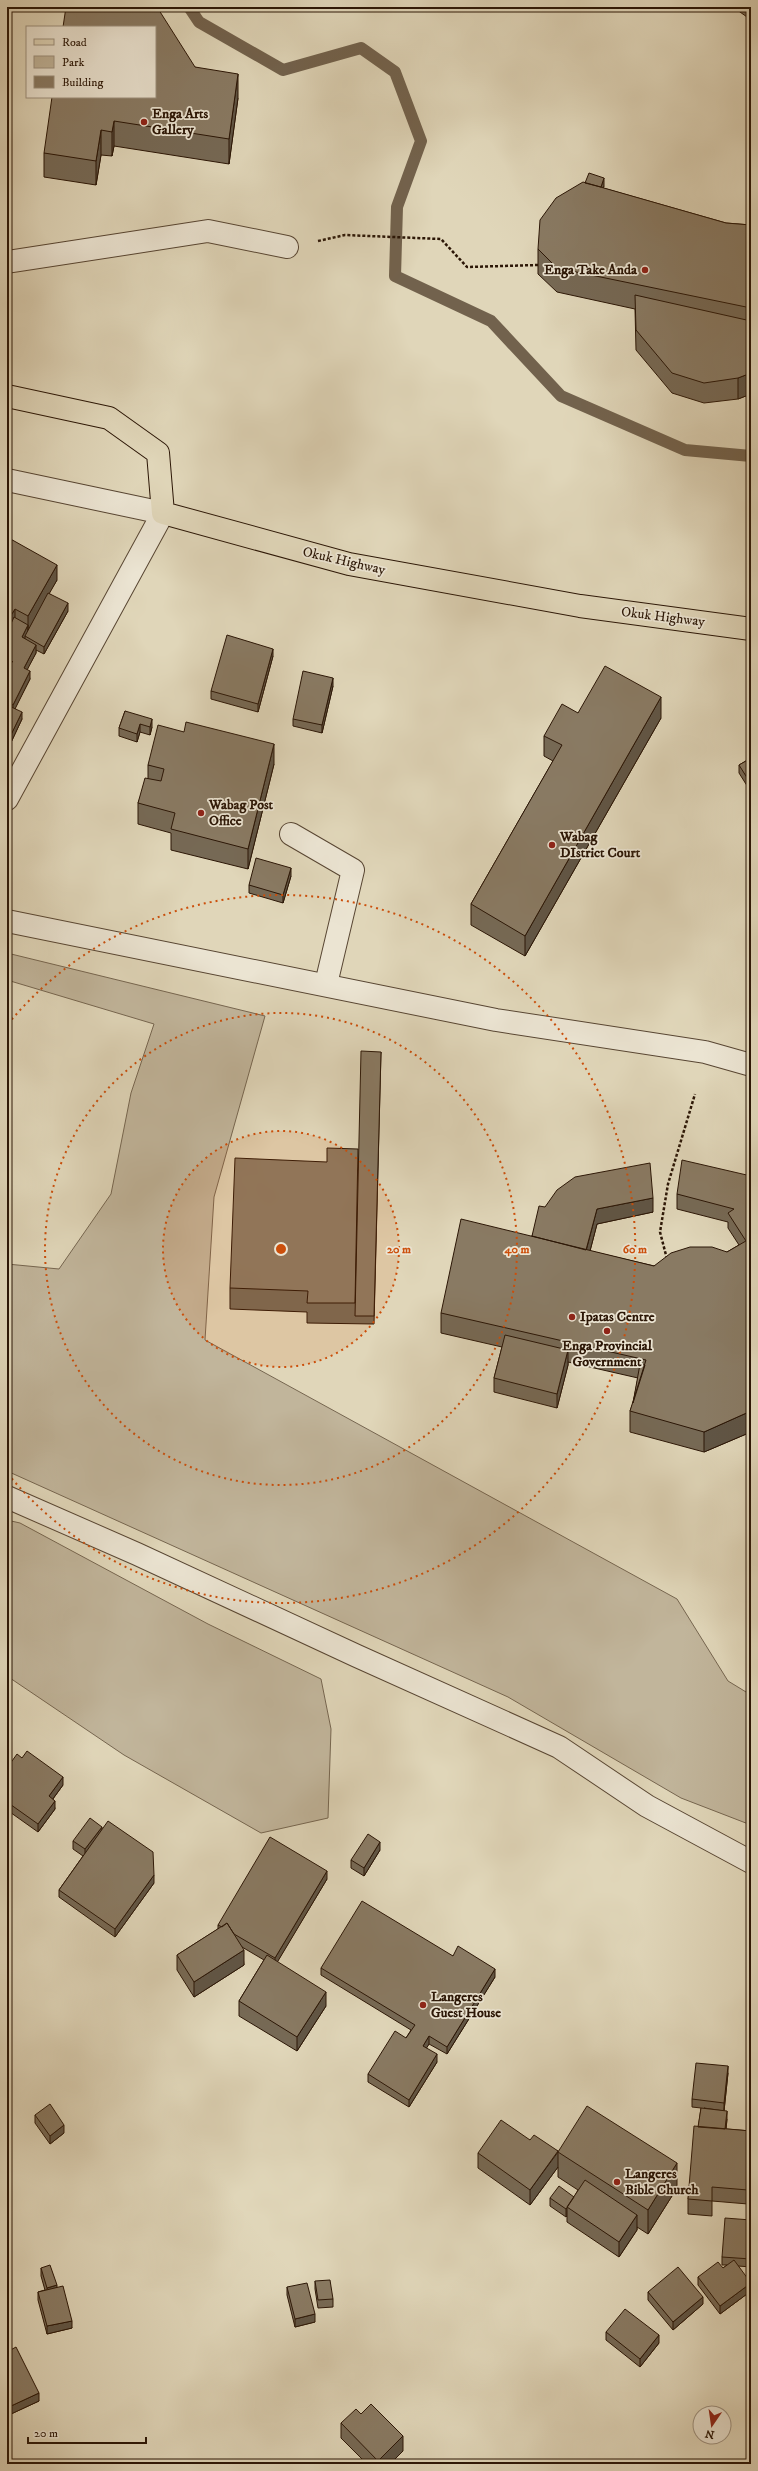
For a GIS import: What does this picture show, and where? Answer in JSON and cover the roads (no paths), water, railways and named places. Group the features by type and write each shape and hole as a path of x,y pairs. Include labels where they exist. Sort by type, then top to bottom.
{"main road":[{"path":"7,396 109,418 158,453 163,513"},
{"name":"Okuk Highway","path":"163,513 349,564 580,606 751,629"}],"street":[{"path":"7,262 208,231 286,247"},
{"path":"7,480 163,513 7,799"},
{"path":"291,834 353,870 326,984"},
{"path":"7,921 326,984 496,1020 705,1052 751,1065"},
{"path":"7,1497 137,1554 357,1656 559,1747 647,1806 751,1862"}],"waterway":[{"path":"189,7 199,22 283,70 361,48 395,72 421,141 397,207 395,276 491,321 561,396 685,450 751,456"}],"place":[{"name":"Enga Arts Gallery","path":"144,122"},
{"name":"Enga Take Anda","path":"645,270"},
{"name":"Wabag Post Office","path":"201,813"},
{"name":"Wabag DIstrict Court","path":"552,845"},
{"name":"Ipatas Centre","path":"572,1317"},
{"name":"Enga Provincial Government","path":"607,1331"},
{"name":"Langeres Guest House","path":"423,2005"},
{"name":"Langeres Bible Church","path":"617,2182"}]}
